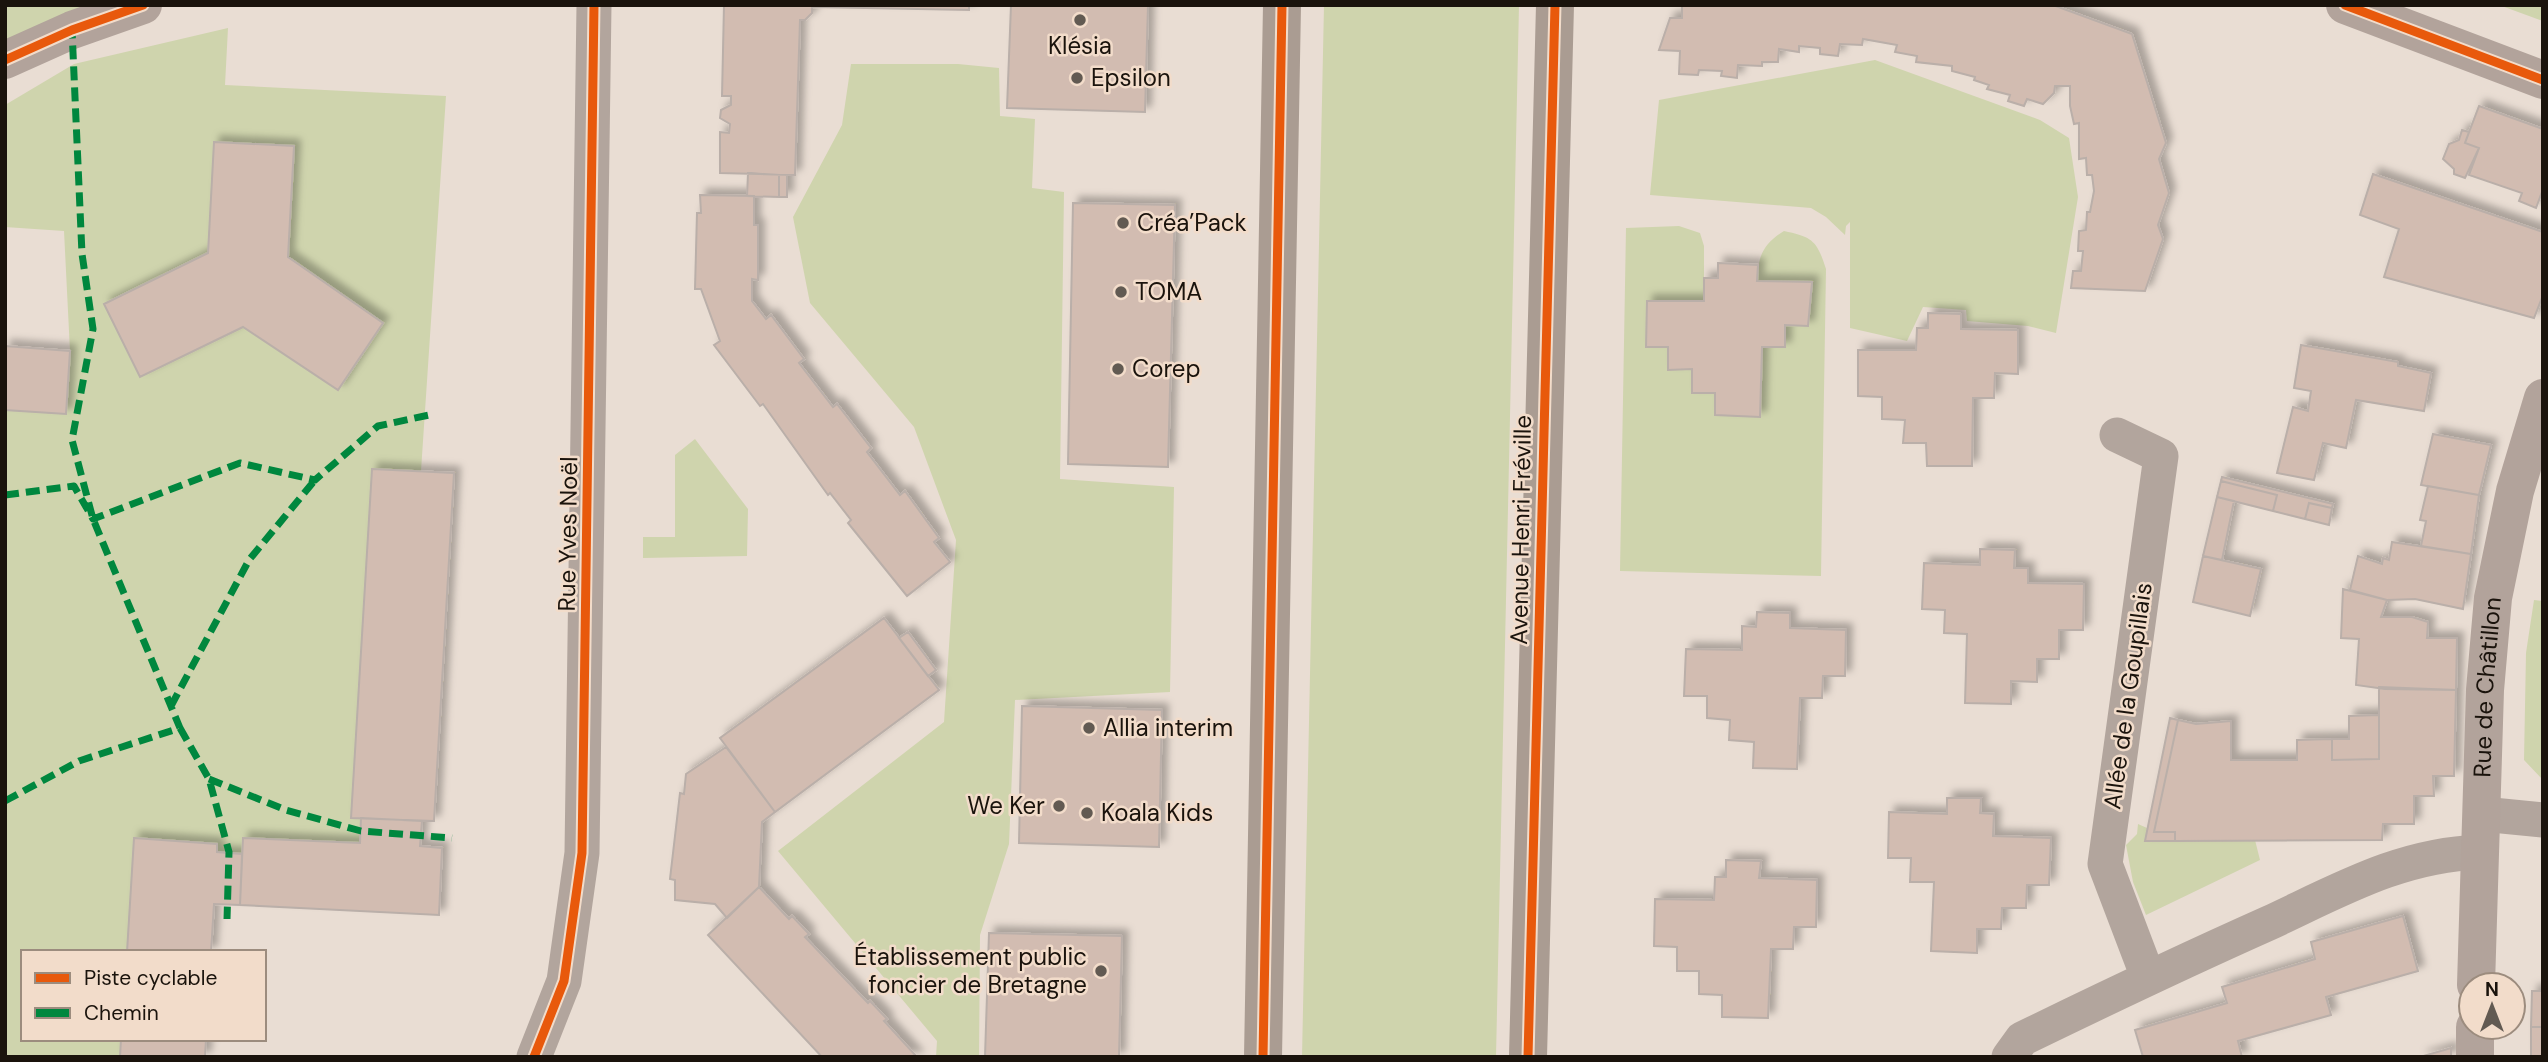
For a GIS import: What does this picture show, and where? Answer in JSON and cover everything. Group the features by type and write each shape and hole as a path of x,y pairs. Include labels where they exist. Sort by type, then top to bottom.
{"main road":[{"path":"1263,1057 1282,5"},
{"name":"Avenue Henri Fréville","path":"1528,1057 1555,5"}],"street":[{"path":"5,60 72,30 144,5"},
{"name":"Rue Yves Noël","path":"534,1057 564,981 582,853 594,5"},
{"path":"2345,5 2543,80"},
{"name":"Rue de Châtillon","path":"2476,971 2485,690 2493,598 2515,491 2543,398"},
{"name":"Allée de la Goupillais","path":"2117,435 2161,456 2105,864 2148,977"},
{"path":"2482,814 2543,820"},
{"path":"2009,1057 2022,1039 2148,977 2395,865 2444,854 2480,852"}],"green space":[{"path":"5,5 99,5 5,45"},
{"path":"1324,5 1519,5 1496,1057 1302,1057"},
{"path":"2499,5 2543,5 2543,21"},
{"path":"228,28 225,85 446,96 421,471 372,470 351,817 361,818 360,843 243,839 242,854 217,852 217,844 134,839 127,950 21,950 21,1041 121,1041 120,1057 5,1057 5,410 65,414 70,351 64,231 5,227 5,105 74,64","holes":["214,142 294,146 288,257 383,323 338,390 243,327 140,377 105,304 208,253"]},
{"path":"1875,60 2040,120 2069,138 2078,197 2056,333 2028,326 1967,321 1966,310 1923,307 1907,341 1850,328 1850,222 1846,226 1845,235 1826,217 1811,208 1650,195 1659,100"},
{"path":"851,64 958,64 999,68 1000,116 1035,119 1032,188 1064,192 1060,479 1174,487 1170,692 1015,700 1009,844 980,935 979,1057 936,1057 937,1041 778,851 944,722 956,540 914,427 810,303 793,217 842,125"},
{"path":"1679,226 1700,233 1704,246 1704,301 1647,301 1646,346 1668,347 1668,370 1692,369 1692,393 1715,393 1716,415 1760,417 1762,347 1785,347 1785,325 1808,326 1811,282 1757,281 1760,258 1766,246 1784,231 1794,233 1808,238 1816,246 1823,260 1826,269 1821,576 1620,571 1626,228"},
{"path":"695,439 748,509 747,556 643,558 643,537 675,537 675,455"},
{"path":"2534,600 2543,601 2543,780 2524,760 2526,653"},
{"path":"2138,824 2147,828 2145,841 2255,840 2260,860 2146,915 2133,882 2126,845 2137,834"}],"building":[{"path":"724,5 969,5 969,10 812,7 812,13 805,20 800,20 795,175 720,173 720,132 729,133 730,124 720,118 721,110 731,105 731,96 722,96"},
{"name":"Epsilon","path":"1011,5 1148,5 1145,112 1007,108"},
{"path":"1682,5 2053,5 2132,34 2166,143 2159,159 2169,193 2158,225 2163,239 2145,291 2071,288 2073,271 2081,271 2083,251 2078,251 2079,231 2086,230 2087,212 2090,212 2094,191 2092,175 2087,175 2086,158 2079,159 2079,123 2074,124 2070,86 2055,86 2054,93 2043,104 2027,99 2024,106 2008,101 2010,95 1987,89 1989,85 1974,80 1975,77 1952,71 1952,66 1916,62 1917,56 1895,52 1897,45 1863,39 1862,45 1840,44 1838,56 1820,54 1820,48 1799,46 1799,52 1779,49 1778,62 1762,62 1762,66 1738,65 1737,78 1721,76 1722,71 1699,70 1698,75 1679,74 1680,51 1659,50 1670,18 1682,18"},
{"path":"2479,106 2543,129 2543,189 2536,208 2519,201 2522,193 2469,175 2479,148 2465,143"},
{"path":"2462,130 2469,132 2465,143 2479,148 2465,178 2454,174 2454,169 2443,159 2449,144 2459,140"},
{"path":"214,142 294,146 288,257 383,323 338,390 243,327 140,377 104,304 208,253"},
{"path":"748,173 779,175 779,197 747,196"},
{"path":"2373,174 2543,232 2543,295 2534,318 2384,277 2399,229 2360,215"},
{"path":"779,175 787,175 787,197 779,197"},
{"path":"700,195 754,196 754,225 758,225 758,280 752,279 752,301 766,319 771,315 804,359 799,363 833,407 837,404 871,448 867,452 900,495 905,491 939,538 934,542 950,562 907,596 848,523 851,520 830,493 828,495 763,404 760,406 714,345 720,341 701,289 695,289"},
{"path":"1073,203 1175,205 1168,467 1068,464"},
{"path":"1718,263 1758,265 1757,281 1812,282 1808,326 1785,325 1785,347 1762,347 1760,417 1715,415 1715,393 1692,393 1692,369 1668,370 1668,347 1646,347 1647,301 1704,301 1704,278 1718,278"},
{"path":"1928,313 1961,314 1961,329 2018,330 2018,374 1995,373 1994,398 1973,398 1972,466 1927,466 1926,443 1903,443 1905,420 1882,419 1882,397 1858,396 1858,350 1916,350 1917,328 1928,328"},
{"path":"2301,345 2398,362 2398,366 2431,373 2424,411 2356,400 2346,448 2323,443 2314,480 2277,473 2293,407 2308,411 2311,391 2294,388"},
{"path":"5,346 70,351 66,414 5,410"},
{"path":"2433,434 2491,445 2479,495 2421,485"},
{"path":"372,469 454,473 434,821 351,818"},
{"path":"2222,477 2333,504 2332,508 2309,503 2305,519 2273,511 2277,495 2221,481"},
{"path":"2221,481 2277,495 2273,511 2217,497"},
{"path":"2428,486 2479,495 2471,554 2421,546 2426,521 2420,520"},
{"path":"2217,497 2234,501 2222,560 2203,556"},
{"path":"2309,503 2332,508 2329,525 2305,519"},
{"path":"2392,542 2471,554 2463,609 2415,599 2387,600 2350,590 2358,556 2382,564 2383,558 2389,560"},
{"path":"1980,549 2015,550 2014,568 2028,568 2028,583 2084,584 2083,630 2059,630 2059,659 2037,659 2037,682 2011,681 2011,704 1965,703 1967,634 1944,633 1945,610 1922,609 1924,563 1980,565"},
{"path":"2203,556 2261,569 2250,616 2193,602"},
{"path":"2343,589 2387,600 2381,617 2412,617 2428,622 2427,638 2457,638 2456,690 2385,689 2356,685 2359,639 2341,638"},
{"path":"1757,612 1790,613 1790,628 1846,630 1845,676 1823,676 1822,698 1800,698 1797,769 1753,768 1754,742 1729,740 1730,720 1707,718 1707,696 1684,696 1686,649 1742,650 1742,626 1756,627"},
{"path":"884,618 939,690 775,812 720,738"},
{"path":"908,632 936,670 928,676 899,638"},
{"path":"2379,687 2456,690 2454,776 2433,776 2434,796 2414,796 2414,824 2383,824 2382,840 2175,841 2175,832 2154,832 2178,720 2196,724 2231,721 2231,760 2297,760 2297,740 2332,739 2332,760 2379,759"},
{"path":"1022,706 1162,710 1159,847 1019,843"},
{"path":"2379,715 2379,759 2332,760 2332,739 2349,739 2349,716"},
{"path":"2170,718 2178,720 2154,832 2175,832 2175,841 2145,841"},
{"path":"726,747 775,812 762,822 759,887 727,918 715,904 675,900 675,880 670,879 680,793 684,794 686,774"},
{"path":"1947,798 1981,798 1980,813 1994,814 1993,836 2051,838 2049,885 2027,885 2026,908 2002,908 2001,929 1977,929 1977,953 1931,951 1934,882 1910,882 1911,858 1888,858 1889,812 1947,814"},
{"path":"361,818 422,821 420,846 442,848 439,915 240,905 243,838 360,843"},
{"path":"134,838 217,844 217,852 242,854 240,905 214,904 211,950 127,950"},
{"path":"1726,860 1761,861 1759,878 1817,880 1816,927 1794,927 1793,949 1771,949 1768,1018 1722,1017 1722,995 1699,994 1699,971 1677,971 1677,947 1654,946 1655,899 1714,900 1715,877 1726,877"},
{"path":"759,887 789,919 792,916 809,934 805,937 868,1003 870,1001 887,1019 884,1021 917,1057 822,1057 708,935"},
{"path":"2403,916 2418,971 2326,997 2331,1015 2238,1041 2242,1057 2143,1057 2135,1030 2227,1003 2222,987 2315,959 2311,942"},
{"path":"989,933 1122,936 1119,1057 985,1057"},
{"path":"2532,991 2543,991 2543,1027 2531,1027"},
{"path":"2531,1027 2543,1027 2543,1057 2531,1057"},
{"path":"121,1041 206,1041 205,1057 120,1057"},
{"path":"2451,1048 2451,1057 2420,1057"}],"marked path":[{"path":"5,801 79,761 180,728 93,519 72,440 93,329 82,254 72,30"},
{"path":"5,495 74,486 93,519 240,463 315,480 378,426 429,415"},
{"path":"171,706 249,560 315,480"},
{"path":"180,728 209,779 229,852 227,919"},
{"path":"209,779 286,810 361,831 452,838"}],"cycle path":[{"path":"5,60 72,30 143,5"},
{"path":"534,1057 564,981 582,853 594,5"},
{"path":"1263,1057 1282,5"},
{"path":"1528,1057 1555,5"},
{"path":"2345,5 2543,80"}],"place":[{"name":"Klésia","path":"1080,20"},
{"name":"Epsilon","path":"1077,78"},
{"name":"Créa’Pack","path":"1123,223"},
{"name":"TOMA","path":"1121,292"},
{"name":"Corep","path":"1118,369"},
{"name":"Allia interim","path":"1089,728"},
{"name":"We Ker","path":"1059,806"},
{"name":"Koala Kids","path":"1087,813"},
{"name":"Établissement public foncier de Bretagne","path":"1101,971"}]}
